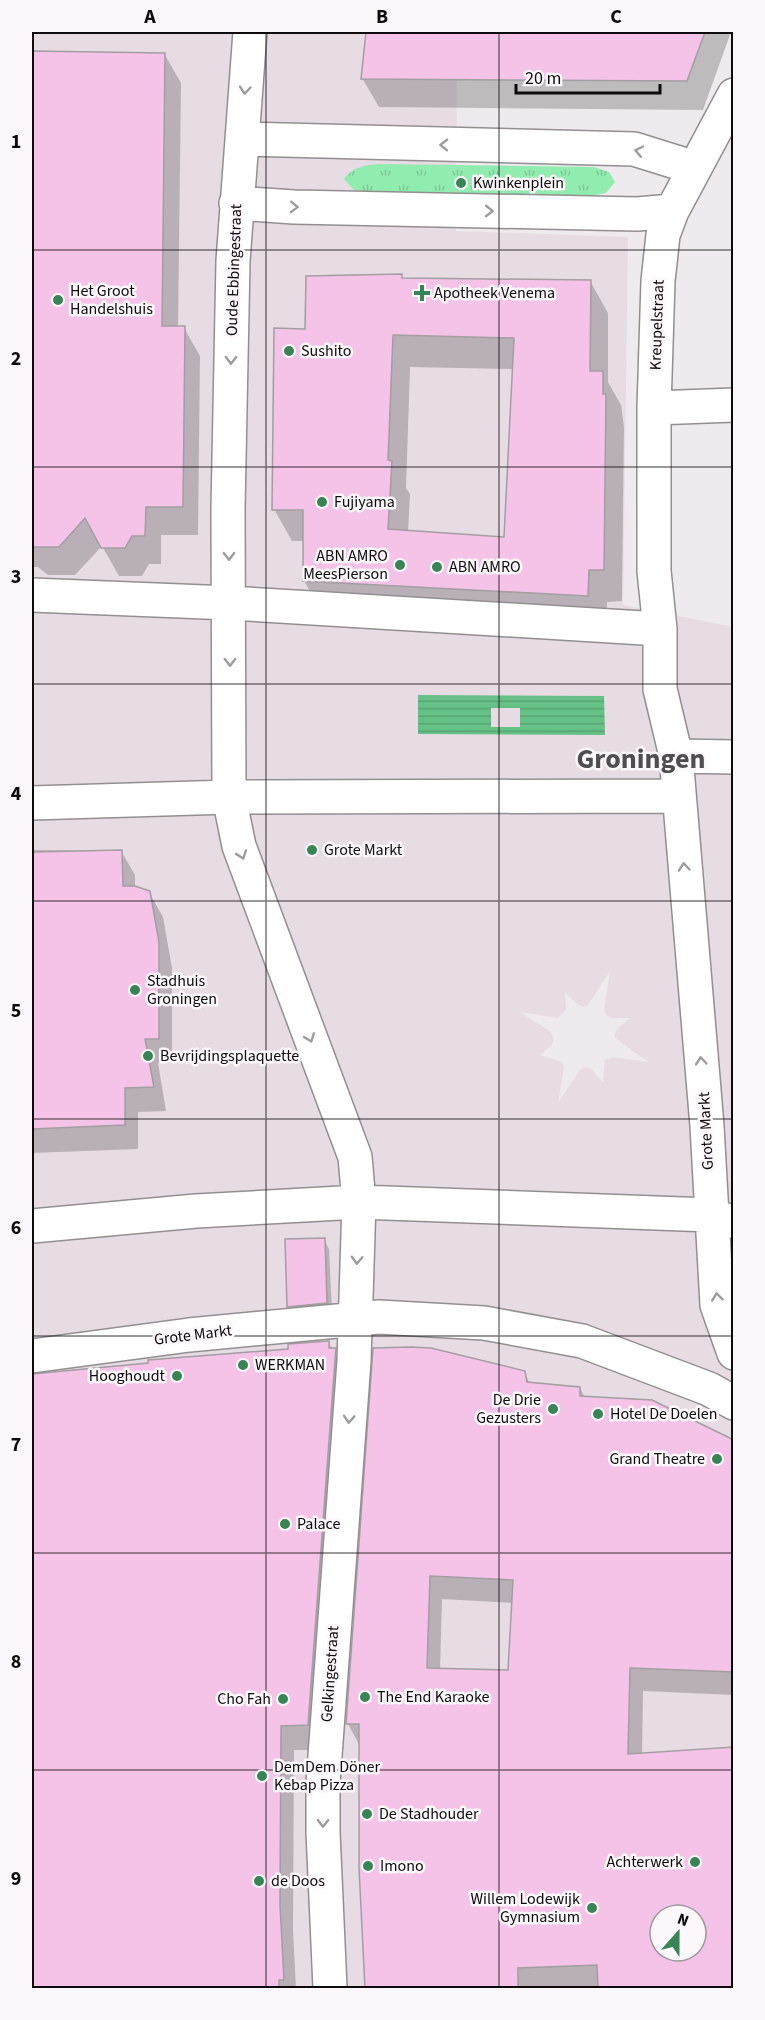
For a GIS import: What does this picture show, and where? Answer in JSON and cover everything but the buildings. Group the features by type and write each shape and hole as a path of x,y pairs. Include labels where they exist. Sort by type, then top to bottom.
{"street":[{"name":"Oude Ebbingestraat","path":"230,603 228,508 233,280 236,203 250,32"},
{"name":"Kreupelstraat","path":"654,572 654,408 658,281 663,235 672,211 734,95"},
{"path":"242,139 634,149 695,168"},
{"path":"236,203 294,207 626,214 672,211"},
{"path":"654,408 734,405"},
{"name":"Grote Markt","path":"654,572 660,629 660,689 676,756 707,1126 722,1219 717,1305 734,1353"},
{"path":"32,595 230,603 660,629"},
{"path":"230,603 229,797 239,846 355,1157 359,1202 355,1318"},
{"path":"676,756 734,757"},
{"path":"32,803 229,797 678,796"},
{"path":"32,1226 196,1211 359,1202 722,1219"},
{"name":"Grote Markt","path":"32,1356 189,1335 355,1318 379,1317 484,1323 582,1341 710,1389 734,1403"},
{"name":"Gelkingestraat","path":"330,1989 323,1783 354,1361 355,1318"}],"shaded area":[{"path":"32,32 457,32 456,231 628,237 623,605 733,627 733,1988 32,1988","holes":["610,971 604,1010 607,1016 612,1018 630,1018 617,1029 614,1037 648,1062 612,1057 605,1060 603,1082 591,1069 585,1067 579,1071 558,1103 564,1067 562,1062 540,1055 552,1045 554,1039 551,1032 520,1012 558,1018 566,1010 565,992 577,1004 583,1007 588,1005"]},
{"path":"418,695 604,696 605,735 418,734","holes":["491,708 520,708 520,727 491,727"]}],"green space":[{"path":"379,164 594,167 609,172 615,182 606,193 590,196 379,194 355,191 344,179 359,167"}],"place":[{"name":"Kwinkenplein","path":"461,183"},
{"name":"Apotheek Venema","path":"422,293"},
{"name":"Het Groot Handelshuis","path":"58,300"},
{"name":"Sushito","path":"289,351"},
{"name":"Fujiyama","path":"322,502"},
{"name":"ABN AMRO MeesPierson","path":"400,565"},
{"name":"ABN AMRO","path":"437,567"},
{"name":"Grote Markt","path":"312,850"},
{"name":"Stadhuis Groningen","path":"135,990"},
{"name":"Bevrijdingsplaquette","path":"148,1056"},
{"name":"WERKMAN","path":"243,1365"},
{"name":"Hooghoudt","path":"177,1376"},
{"name":"De Drie Gezusters","path":"553,1409"},
{"name":"Hotel De Doelen","path":"598,1414"},
{"name":"Grand Theatre","path":"717,1459"},
{"name":"Palace","path":"285,1524"},
{"name":"The End Karaoke","path":"365,1697"},
{"name":"Cho Fah","path":"283,1699"},
{"name":"DemDem Döner Kebap Pizza","path":"262,1776"},
{"name":"De Stadhouder","path":"367,1814"},
{"name":"Achterwerk","path":"695,1862"},
{"name":"Imono","path":"368,1866"},
{"name":"de Doos","path":"259,1881"},
{"name":"Willem Lodewijk Gymnasium","path":"592,1908"}],"district":[{"name":"Groningen","path":"641,759"}]}
